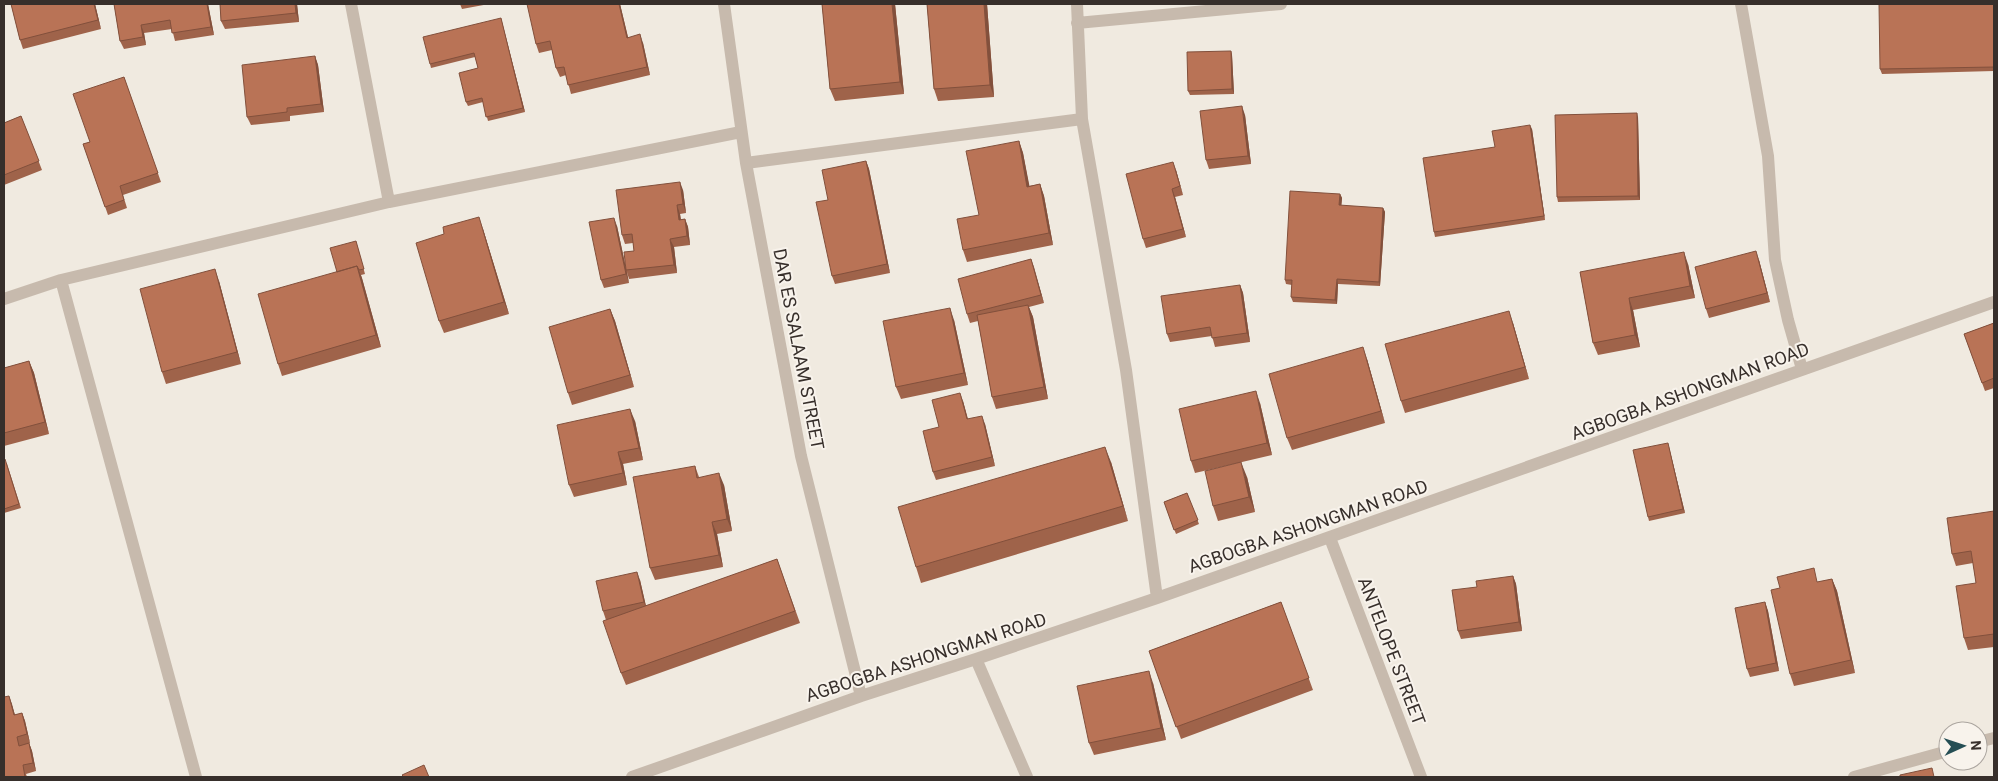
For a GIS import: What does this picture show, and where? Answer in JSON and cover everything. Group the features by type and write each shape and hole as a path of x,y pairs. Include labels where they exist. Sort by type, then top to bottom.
{"street":[{"path":"351,4 389,202"},
{"name":"DAR ES SALAAM STREET","path":"724,4 746,163 801,456 861,696"},
{"path":"1077,4 1082,119 1126,370 1157,598"},
{"path":"1077,23 1281,4"},
{"path":"1741,4 1768,156 1775,260 1788,320 1802,369"},
{"path":"746,163 1082,119"},
{"path":"4,299 61,280 389,202 741,132"},
{"path":"61,280 196,777"},
{"name":"AGBOGBA ASHONGMAN ROAD","path":"632,777 861,696 976,659 1330,538 1994,302"},
{"name":"ANTELOPE STREET","path":"1330,538 1421,777"},
{"path":"976,659 1027,777"},
{"path":"1854,777 1938,754"}],"building":[{"path":"11,4 94,4 98,20 20,40"},
{"path":"114,4 207,4 211,27 172,33 170,20 141,25 143,37 120,41"},
{"path":"220,4 295,4 296,13 221,21"},
{"path":"527,4 619,4 627,38 640,34 647,67 568,85 564,67 556,68 550,41 536,44"},
{"path":"822,4 892,4 900,82 830,89"},
{"path":"927,4 984,4 990,85 934,89"},
{"path":"1879,4 1994,4 1994,67 1880,69"},
{"path":"501,18 523,108 486,117 482,98 466,102 459,73 478,68 474,53 430,64 423,37"},
{"path":"1231,51 1232,89 1188,91 1187,52"},
{"path":"315,56 321,104 287,108 287,112 247,117 242,65"},
{"path":"124,77 158,173 120,186 124,200 105,207 83,144 90,142 73,94"},
{"path":"1242,106 1248,156 1206,160 1200,111"},
{"path":"1637,113 1638,196 1557,197 1555,115"},
{"path":"21,116 39,161 4,175 4,123"},
{"path":"1530,125 1544,216 1434,232 1423,158 1495,147 1492,131"},
{"path":"1019,141 1027,187 1040,184 1049,233 963,250 957,219 979,215 966,151"},
{"path":"866,161 887,264 832,276 816,202 828,200 822,170"},
{"path":"1173,162 1180,186 1172,189 1183,229 1143,239 1126,174"},
{"path":"680,182 683,204 677,205 679,220 685,219 687,236 670,239 674,265 626,270 624,252 634,251 632,234 622,235 616,190"},
{"path":"1290,191 1340,194 1339,205 1383,208 1379,282 1337,279 1335,300 1291,297 1292,280 1285,280"},
{"path":"479,217 504,302 439,321 416,243 444,234 443,227"},
{"path":"614,218 626,274 601,280 589,222"},
{"path":"356,241 364,269 359,270 357,266 337,272 330,248"},
{"path":"1756,251 1767,293 1706,309 1695,267"},
{"path":"1684,252 1690,286 1629,298 1635,335 1593,343 1580,272"},
{"path":"1031,259 1041,295 967,314 958,279"},
{"path":"357,266 376,335 278,364 258,294"},
{"path":"215,269 237,352 162,372 140,289"},
{"path":"1240,285 1247,333 1212,338 1210,327 1167,334 1161,296"},
{"path":"1028,305 1044,387 992,397 977,315"},
{"path":"950,308 964,373 896,387 883,321"},
{"path":"610,309 630,375 568,393 549,327"},
{"path":"1509,311 1525,367 1401,401 1385,344"},
{"path":"1994,323 1994,378 1982,383 1964,334"},
{"path":"1363,347 1381,411 1287,438 1269,374"},
{"path":"29,361 45,422 4,433 4,368"},
{"path":"1256,391 1267,443 1191,461 1179,409"},
{"path":"960,393 967,419 982,416 992,457 933,472 923,431 939,427 932,400"},
{"path":"630,409 639,448 618,452 623,473 569,485 557,425"},
{"path":"1668,443 1683,509 1648,517 1633,450"},
{"path":"1105,447 1123,506 916,567 898,507"},
{"path":"4,460 19,504 4,509"},
{"path":"1241,462 1249,497 1213,506 1205,471"},
{"path":"695,466 697,478 719,473 727,519 712,522 719,555 650,568 633,477"},
{"path":"1187,493 1198,520 1174,530 1164,502"},
{"path":"1994,511 1994,634 1964,638 1956,586 1976,583 1971,551 1952,554 1947,518"},
{"path":"777,559 795,611 621,673 603,621"},
{"path":"1814,568 1817,582 1832,579 1851,660 1790,674 1771,590 1780,588 1777,577"},
{"path":"637,572 644,602 603,611 596,581"},
{"path":"1513,576 1519,622 1458,631 1452,590 1477,587 1476,581"},
{"path":"1281,602 1309,678 1176,727 1149,651"},
{"path":"1765,602 1776,663 1747,669 1735,608"},
{"path":"1149,671 1161,728 1089,743 1077,686"},
{"path":"9,696 14,715 22,713 27,734 17,737 19,746 29,743 33,763 23,765 25,777 4,777 4,697"},
{"path":"424,765 429,777 404,777 402,775"},
{"path":"1932,768 1934,777 1900,777 1900,775"}]}
